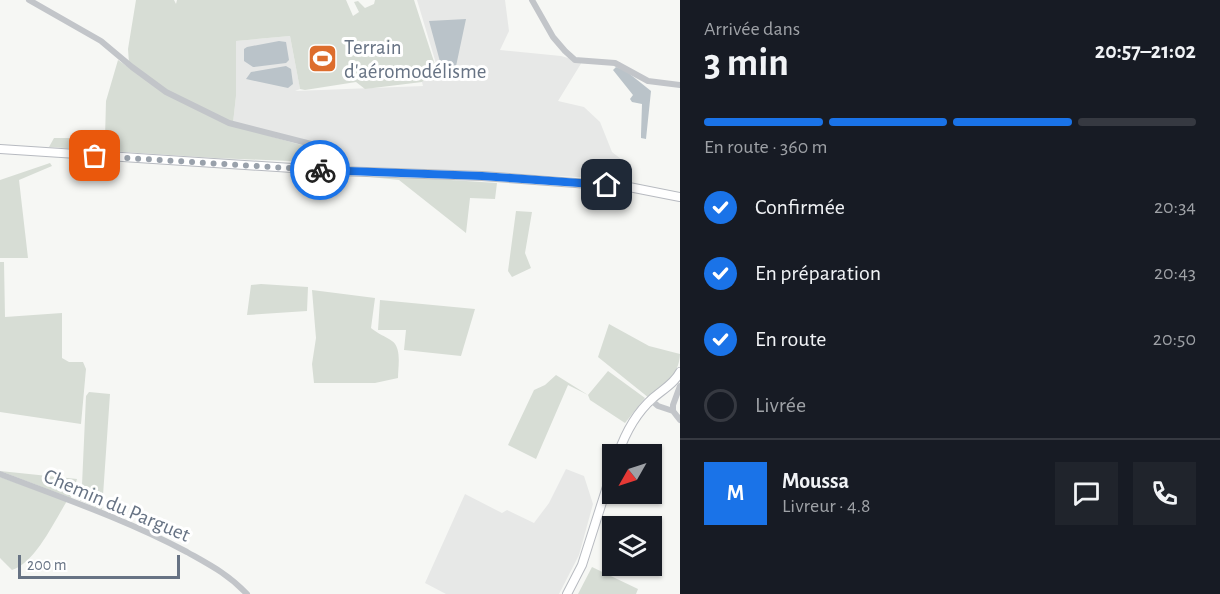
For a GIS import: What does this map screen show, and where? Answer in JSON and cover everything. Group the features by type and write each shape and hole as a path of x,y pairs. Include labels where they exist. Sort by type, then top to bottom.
{"street":[{"path":"29,0 101,41 132,68 166,92 229,123 311,144 327,155 338,171"},
{"path":"532,0 553,37 575,60 615,63 648,81 680,85"},
{"path":"0,149 338,171 482,176 629,187 680,197"},
{"path":"622,444 640,411 679,379"},
{"path":"673,411 679,379"},
{"path":"651,400 658,406 673,411 680,420"},
{"name":"Chemin du Parguet","path":"0,474 97,510 157,536 225,574 247,594"},
{"path":"567,594 582,565 602,502"}],"shaded area":[{"path":"136,0 174,0 176,4 177,0 346,0 353,16 359,12 354,2 358,1 365,8 374,4 375,0 414,0 437,71 422,82 365,89 356,82 305,90 300,89 290,36 236,41 236,96 233,123 169,92 129,63 128,49"},
{"path":"417,0 505,0 509,31 500,50 561,56 582,62 558,101 584,107 600,122 612,152 630,166 621,172 619,177 352,167 338,162 325,145 233,123 236,96 236,41 290,36 300,89 295,91 423,86 422,82 438,70"},
{"path":"466,19 455,71 446,73 442,69 429,21"},
{"path":"279,41 286,42 289,60 286,63 253,67 244,61 244,49 247,47"},
{"path":"118,60 185,104 273,137 312,148 318,157 313,162 49,147 54,138 105,138 106,101"},
{"path":"286,66 291,69 293,84 288,88 246,79 251,72"},
{"path":"616,67 626,71 651,91 646,139 641,138 642,104 632,102 630,99 633,95 613,70"},
{"path":"50,163 52,166 19,180 28,258 0,258 0,180"},
{"path":"358,174 497,183 495,199 470,198 466,233 399,180"},
{"path":"516,211 532,212 525,253 531,268 512,277 508,271"},
{"path":"0,262 4,262 5,317 62,313 62,358 69,362 83,362 86,369 81,424 0,412"},
{"path":"251,285 308,287 307,311 247,315"},
{"path":"312,290 375,298 371,328 395,344 399,358 398,378 375,383 314,383 312,364 316,338"},
{"path":"380,300 475,309 461,356 404,350 406,330 378,330"},
{"path":"609,324 649,346 680,354 674,374 649,398 598,357"},
{"path":"608,371 645,398 625,423 590,400 588,395"},
{"path":"556,375 588,395 568,385 536,459 508,445 534,390 545,385"},
{"path":"89,392 110,394 102,510 77,499 82,485 86,396"},
{"path":"566,469 584,476 593,504 579,555 559,594 446,594 425,583 465,494 502,513 507,510 534,523 549,503"},
{"path":"0,471 77,479 71,498"},
{"path":"0,477 67,501 36,551 20,566 12,570 0,558"},
{"path":"592,567 602,572 602,576 611,576 638,589 636,594 578,594"}],"way so far":[{"path":"95,156 320,170"}],"place":[{"name":"Terrain d'aéromodélisme","path":"323,59"}],"route":[{"path":"320,170 482,176 607,185"}]}
